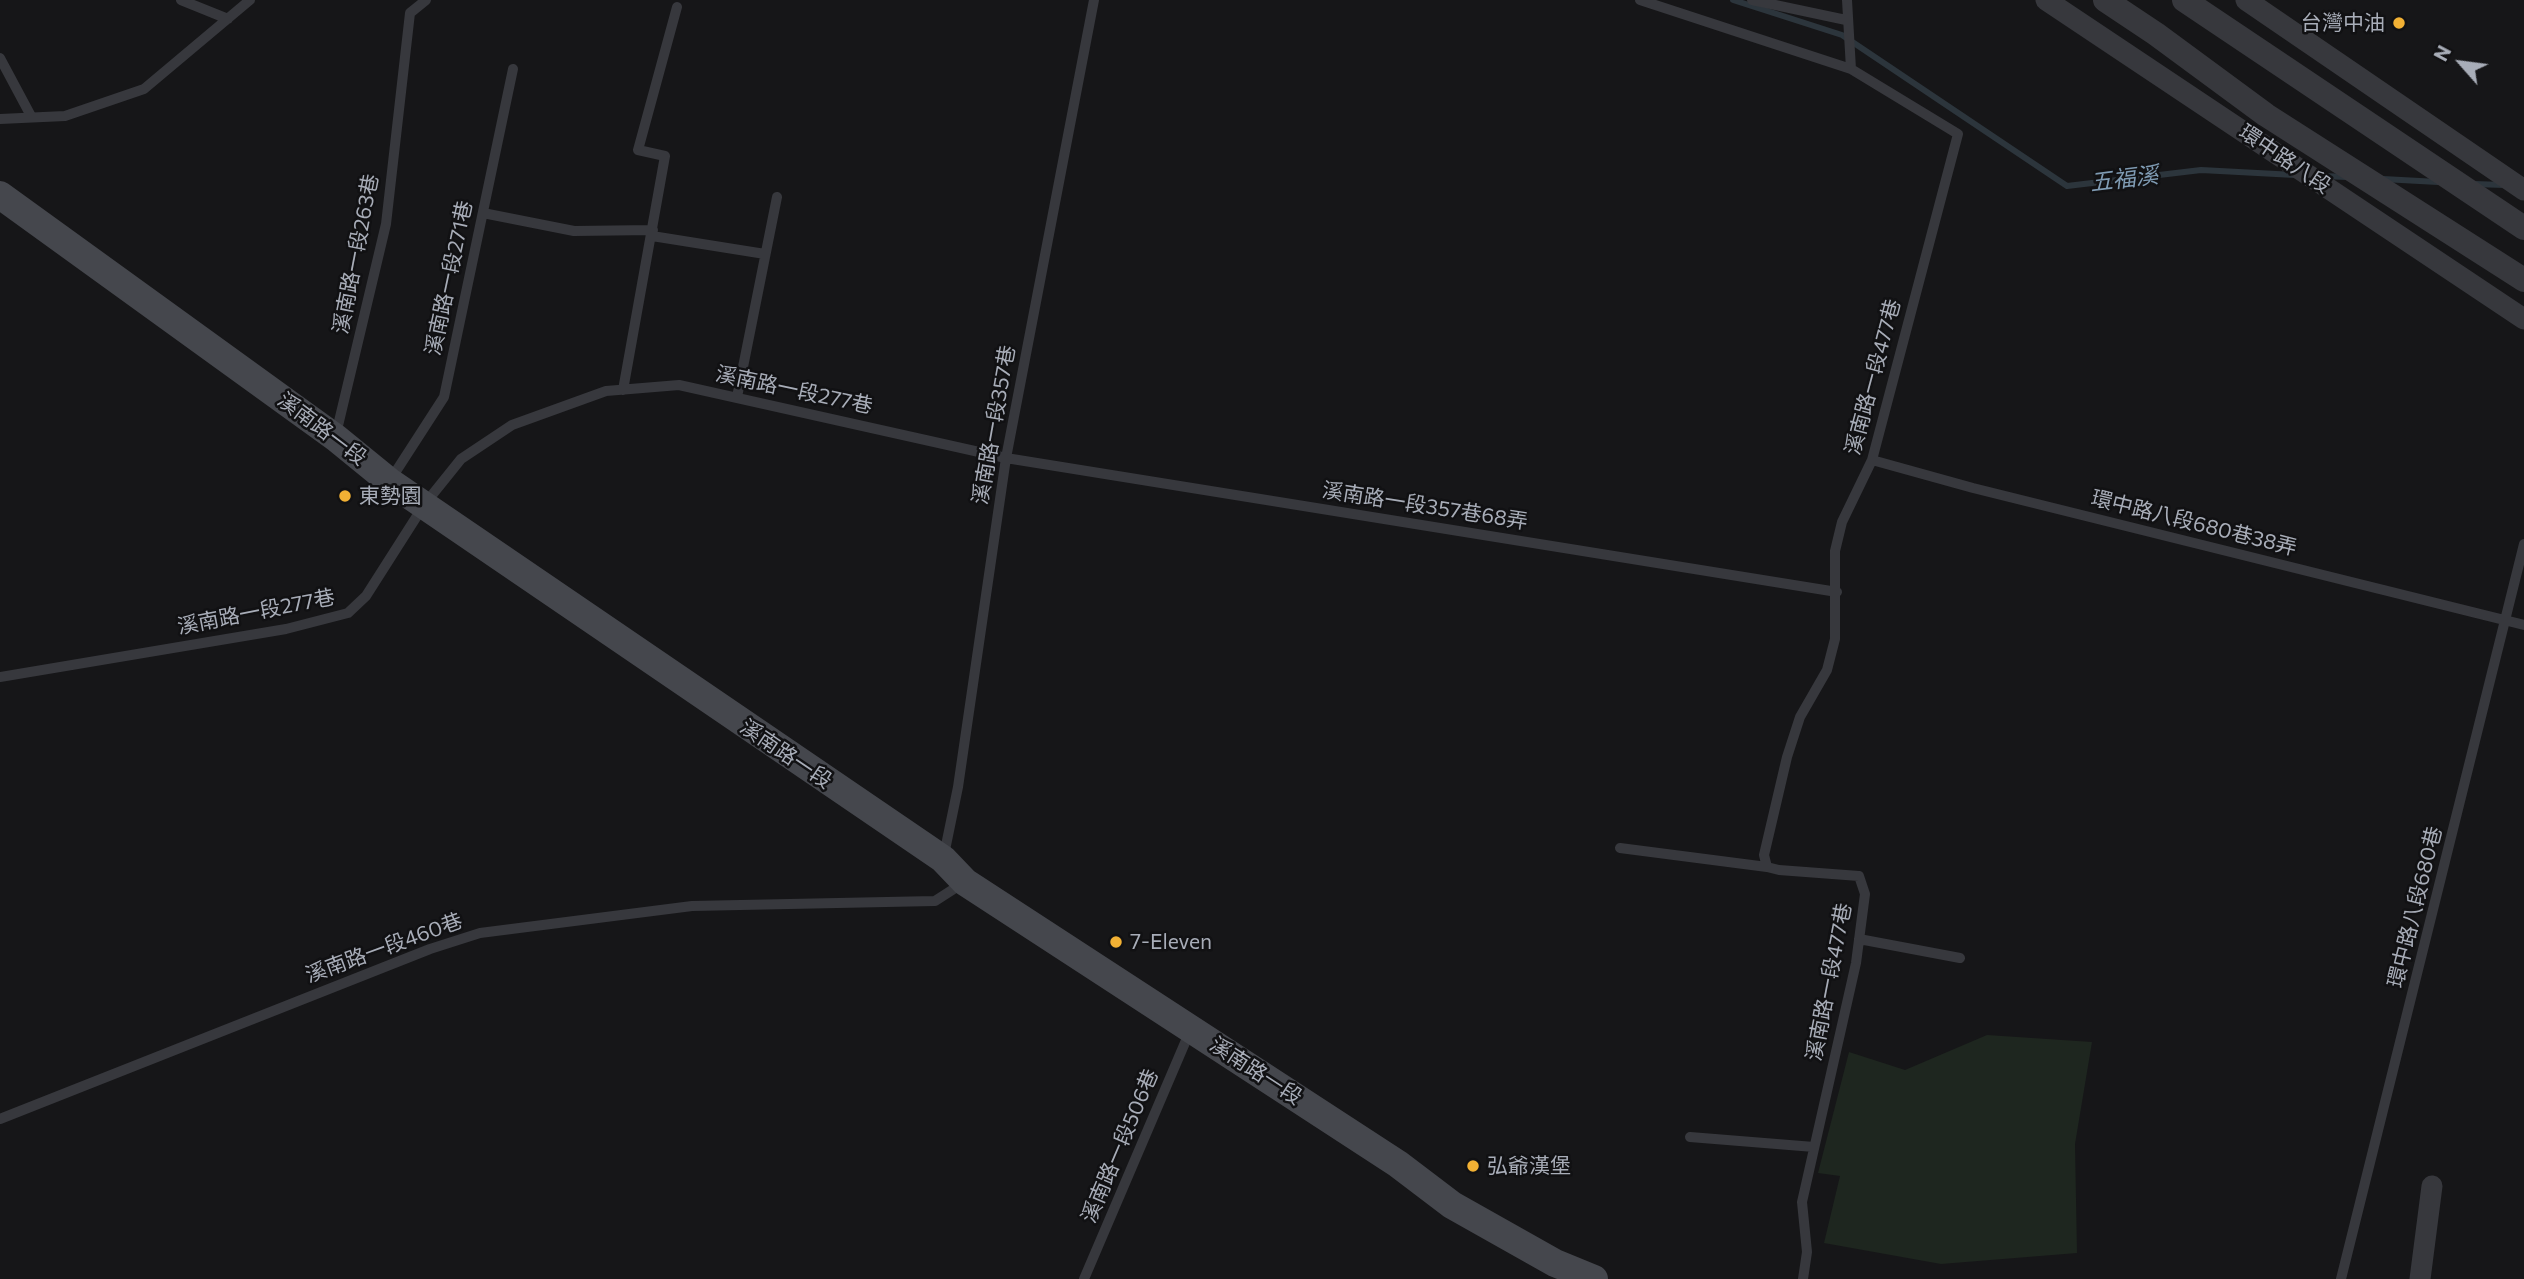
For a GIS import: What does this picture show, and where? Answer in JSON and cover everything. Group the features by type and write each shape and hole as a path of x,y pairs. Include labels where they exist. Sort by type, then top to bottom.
{"main road":[{"name":"溪南路一段","path":"0,195 335,438 390,482 943,859 965,882 1398,1164 1452,1205 1555,1263 1594,1279"}],"street":[{"name":"環中路八段","path":"2046,0 2524,319"},
{"name":"環中路八段","path":"2105,0 2298,136 2524,280"},
{"path":"2184,0 2522,227"},
{"path":"2246,0 2524,190"},
{"path":"2420,1279 2432,1186"}],"lane":[{"path":"181,0 228,19"},
{"path":"0,119 65,116 144,89 250,0"},
{"name":"溪南路一段263巷","path":"335,438 386,224 410,13 426,0"},
{"name":"溪南路一段357巷","path":"943,859 958,787 1006,458 1094,0"},
{"path":"1640,0 1851,69 1846,21 1847,0"},
{"path":"1752,0 1846,21"},
{"path":"623,390 665,156 638,150 677,7"},
{"path":"0,58 31,116"},
{"name":"溪南路一段271巷","path":"390,482 444,397 513,69"},
{"name":"溪南路一段477巷","path":"1802,1279 1807,1252 1802,1202 1856,963 1865,894 1860,876 1767,867 1764,855 1787,757 1800,717 1830,660 1835,639 1835,551 1842,522 1872,460 1958,134 1851,69"},
{"path":"737,397 776,197"},
{"path":"482,213 574,231 652,233 765,254"},
{"name":"溪南路一段277巷","path":"0,677 286,629 348,613 366,596 424,505 461,458 512,425 606,391 679,385 1006,458"},
{"name":"溪南路一段357巷68弄","path":"1006,458 1837,592"},
{"name":"環中路八段680巷38弄","path":"1872,460 1973,488 2524,625"},
{"name":"環中路八段680巷","path":"2341,1279 2524,544"},
{"path":"1620,848 1767,867"},
{"name":"溪南路一段460巷","path":"0,1119 417,954 480,933 692,906 934,901 965,882"},
{"path":"1859,939 1960,958"},
{"name":"溪南路一段506巷","path":"1084,1279 1191,1029"},
{"path":"1690,1137 1814,1147"}],"shaded area":[{"path":"1987,1035 2092,1042 2075,1144 2077,1253 1941,1264 1824,1243 1840,1176 1818,1173 1849,1052 1905,1070"}],"waterway":[{"name":"五福溪","path":"1733,0 1842,35 2067,186 2201,170 2295,175"},
{"name":"五福溪","path":"2323,176 2347,177"},
{"name":"五福溪","path":"2383,179 2438,182"},
{"name":"五福溪","path":"2473,184 2505,185"}],"place":[{"name":"台灣中油","path":"2399,23"},
{"name":"東勢園","path":"345,496"},
{"name":"7-Eleven","path":"1116,942"},
{"name":"弘爺漢堡","path":"1473,1166"}]}
